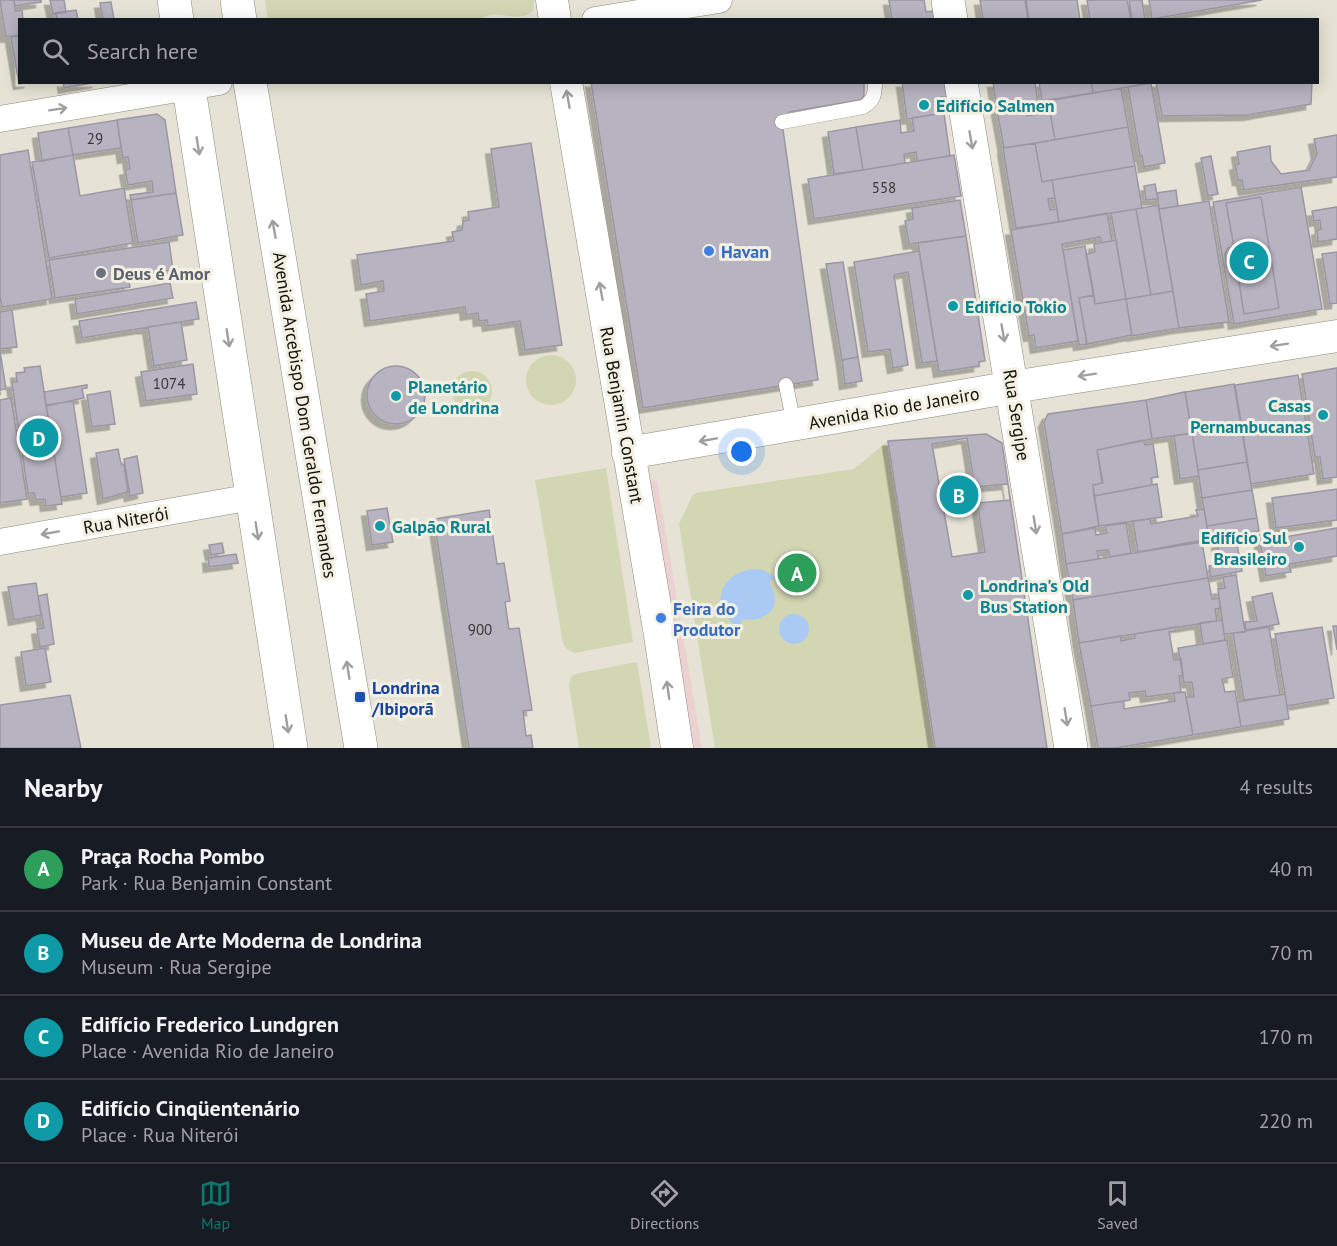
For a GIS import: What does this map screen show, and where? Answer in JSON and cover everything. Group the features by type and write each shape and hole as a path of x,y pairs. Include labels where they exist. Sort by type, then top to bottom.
{"main road":[{"path":"174,0 177,18"},
{"path":"237,0 240,18"},
{"path":"948,0 951,18"},
{"path":"198,84 252,497 291,748"},
{"name":"Avenida Arcebispo Dom Geraldo Fernandes","path":"250,84 361,748"},
{"name":"Rua Sergipe","path":"962,84 1071,748"}],"street":[{"path":"552,0 555,18"},
{"path":"607,18 719,0"},
{"path":"0,118 198,84"},
{"name":"Rua Benjamin Constant","path":"566,84 660,634 677,748"},
{"name":"Avenida Rio de Janeiro","path":"628,453 1012,387 1337,336"},
{"name":"Rua Niterói","path":"0,542 252,497"}],"lane":[{"path":"782,122 863,107 869,104 875,94 875,84"},
{"path":"786,385 794,425"}],"shaded area":[{"name":"Feira do Produtor","path":"657,480 702,748 663,748 621,487"}],"green space":[{"path":"265,0 534,0 533,11 523,16 498,14 483,18 268,18"},
{"path":"551,355 569,362 576,380 569,398 551,405 533,398 526,380 533,362"},
{"path":"472,371 480,372 486,377 491,383 491,399 486,405 480,410 472,411 464,410 458,405 453,399 452,391 453,383 458,377 464,372"},
{"path":"888,441 934,748 715,748 679,524 692,496 696,493 854,469"},
{"path":"606,468 633,642 575,653 563,644 535,480"},
{"path":"637,662 651,748 579,748 569,685 571,677 575,674"}],"water":[{"path":"752,569 763,570 775,577 769,583 775,599 774,606 765,616 751,620 742,619 740,628 730,621 724,612 721,594 731,578 740,572"},
{"path":"794,614 805,618 809,629 805,640 794,644 783,640 779,629 783,618"}],"building":[{"path":"0,0 14,0 15,11 22,10 23,18 18,18 18,35 6,37"},
{"path":"14,0 41,0 41,2 15,6"},
{"path":"50,0 64,0 66,12 53,14"},
{"path":"889,0 924,0 926,12 933,11 934,18 892,18"},
{"path":"980,0 1025,0 1028,18 983,18"},
{"path":"1026,0 1077,0 1080,18 1029,18"},
{"path":"1087,0 1127,0 1131,18 1090,18"},
{"path":"1129,0 1142,0 1145,18 1132,18"},
{"path":"1149,0 1262,0 1158,18 1152,18"},
{"path":"111,2 114,18 103,18 100,3"},
{"path":"76,10 78,18 57,18 56,13"},
{"path":"18,36 18,78 11,37"},
{"path":"63,84 87,84 64,88"},
{"name":"Havan","path":"591,84 864,84 864,96 860,100 789,112 782,122 818,380 643,408"},
{"name":"Edifício Salmen","path":"902,84 944,84 947,97 941,97 944,113 907,119"},
{"path":"993,84 1035,84 1038,103 997,110"},
{"path":"1039,84 1091,84 1093,93 1042,101"},
{"path":"1091,84 1145,84 1093,93"},
{"path":"1151,84 1165,163 1144,167 1128,87"},
{"path":"1156,84 1312,84 1311,104 1248,115 1162,116"},
{"path":"1121,88 1128,127 1055,140 1048,101"},
{"path":"1025,105 1027,116 1050,112 1055,140 1004,148 997,110"},
{"path":"944,113 950,156 917,161 916,152 904,154 905,163 863,170 856,127 900,120 901,133 914,131 912,118"},
{"path":"157,114 165,120 176,193 131,200 130,195 153,192 152,181 128,185 125,170 130,169 128,157 123,158 117,120"},
{"path":"117,120 121,148 73,155 68,128"},
{"path":"856,127 863,170 834,174 828,132"},
{"path":"1128,127 1135,166 1042,182 1035,143"},
{"path":"68,128 73,155 42,161 38,133"},
{"path":"1337,135 1337,177 1244,190 1242,180 1238,180 1235,165 1239,164 1237,152 1270,146 1271,161 1281,174 1309,170 1317,154 1314,139"},
{"path":"531,143 562,345 525,350 520,321 488,326 487,320 479,321 478,313 466,315 465,307 370,321 366,294 384,291 383,281 361,285 357,255 454,241 452,232 462,230 463,221 469,220 468,212 499,207 491,149"},
{"path":"1035,143 1042,182 1052,180 1055,198 1048,199 1050,210 1057,209 1059,222 1016,228 1003,148"},
{"path":"28,150 52,299 2,307 0,297 0,155"},
{"path":"73,155 80,196 124,188 133,243 49,258 32,162"},
{"path":"954,155 961,196 814,219 808,179"},
{"path":"1211,156 1218,194 1208,196 1201,158"},
{"path":"1135,166 1142,208 1059,222 1052,180"},
{"path":"1155,184 1158,199 1146,200 1144,186"},
{"path":"1301,187 1322,309 1234,324 1213,202","holes":["1261,197 1279,308 1244,314 1237,269 1232,270 1227,267 1225,254 1228,248 1234,247 1226,203"]},
{"path":"1176,190 1178,206 1159,209 1157,193"},
{"path":"176,193 183,235 138,243 131,200"},
{"path":"1261,197 1279,308 1244,314 1237,269 1232,270 1227,267 1225,254 1228,248 1234,247 1226,203"},
{"path":"960,200 966,236 909,244 905,221 913,219 912,208"},
{"path":"1209,201 1229,322 1179,328 1159,209"},
{"path":"1158,205 1173,291 1151,295 1136,209"},
{"path":"1337,207 1337,239 1318,242 1317,230 1321,229 1320,220 1314,221 1312,211"},
{"path":"1136,209 1151,295 1126,299 1111,213"},
{"path":"1107,213 1112,241 1101,243 1100,237 1062,244 1078,341 1036,348 1034,335 1029,336 1011,230"},
{"name":"Edifício Tokio","path":"966,236 985,361 979,362 979,366 939,372 918,243"},
{"path":"1116,240 1126,299 1095,304 1086,254 1095,252 1094,244"},
{"name":"Deus é Amor","path":"169,242 173,270 128,276 130,287 55,298 49,260"},
{"path":"1085,246 1094,295 1079,298 1087,344 1079,345 1063,250"},
{"path":"919,251 937,361 922,363 908,272 894,275 908,365 893,368 890,349 868,352 854,262"},
{"path":"1337,252 1337,303 1330,304 1322,254"},
{"path":"843,262 858,357 842,360 826,264"},
{"path":"170,283 173,298 77,314 75,299"},
{"path":"1173,291 1179,328 1132,336 1126,299"},
{"path":"1094,295 1095,304 1126,299 1132,335 1087,344 1079,298"},
{"path":"196,302 199,319 82,338 79,321"},
{"path":"12,310 17,347 0,349 0,312"},
{"path":"181,322 187,360 154,366 148,327"},
{"path":"0,351 6,389 0,390"},
{"path":"858,357 862,381 845,384 842,360"},
{"path":"193,364 197,394 146,401 141,372"},
{"path":"40,366 62,504 46,506 45,499 36,500 34,493 28,493 22,451 28,450 24,426 18,426 12,382 17,382 16,373 25,372 24,368"},
{"path":"390,366 402,366 417,374 425,389 425,401 417,416 402,424 390,424 375,416 367,401 367,389 375,374"},
{"name":"Casas Pernambucanas","path":"1337,368 1337,477 1323,479 1320,457 1315,457 1302,374"},
{"path":"1298,375 1314,474 1251,484 1235,385"},
{"path":"1234,384 1247,462 1198,470 1185,392"},
{"path":"87,385 87,388 82,389 84,398 46,406 44,392"},
{"path":"110,391 115,424 92,427 87,395"},
{"path":"1185,392 1192,433 1152,439 1146,400"},
{"path":"11,398 27,499 0,503 0,400"},
{"path":"1146,400 1152,439 1097,450 1103,483 1093,485 1099,526 1062,534 1044,422 1048,414"},
{"path":"73,401 87,493 61,497 46,405"},
{"path":"1192,433 1199,476 1180,479 1174,436"},
{"name":"Londrina's Old Bus Station","path":"986,434 1002,443 1047,748 935,748 888,441"},
{"path":"967,438 985,552 952,557 932,444"},
{"path":"1143,440 1145,445 1153,444 1158,477 1151,478 1152,485 1094,496 1093,485 1102,483 1097,450"},
{"path":"118,449 121,464 124,465 128,492 103,499 96,453"},
{"path":"137,456 143,493 130,496 124,459"},
{"path":"1247,462 1252,490 1202,498 1198,470"},
{"path":"1008,484 1010,500 978,503 975,487"},
{"path":"1157,484 1162,517 1099,526 1094,496"},
{"path":"1337,489 1337,520 1276,528 1272,498"},
{"path":"1252,490 1257,518 1207,526 1202,498"},
{"name":"Galpão Rural","path":"387,508 393,542 372,545 367,511"},
{"path":"1204,509 1209,539 1138,552 1133,521 1150,519 1151,524 1198,516 1196,510"},
{"path":"489,510 497,564 504,563 510,601 505,602 509,629 519,628 532,710 523,711 526,736 531,735 533,748 469,748 434,519"},
{"path":"1257,518 1259,531 1209,539 1207,526"},
{"path":"1126,523 1131,553 1110,557 1108,550 1097,551 1099,559 1066,564 1062,534 1095,528 1096,535 1107,533 1105,526"},
{"name":"Edifício Sul Brasileiro","path":"1337,528 1337,556 1289,564 1291,572 1266,576 1259,535 1284,531 1285,537"},
{"path":"1236,539 1242,571 1211,577 1209,566 1221,563 1217,543"},
{"path":"1202,542 1208,578 1073,600 1066,564"},
{"path":"222,543 224,553 211,555 209,545"},
{"path":"236,554 238,563 209,567 208,558"},
{"path":"1236,575 1245,632 1224,634 1218,589 1225,588 1223,577"},
{"path":"1208,578 1212,599 1219,598 1220,608 1215,609 1217,621 1079,643 1073,600"},
{"path":"36,583 41,615 14,620 8,587"},
{"path":"1272,593 1279,624 1246,630 1245,622 1257,621 1252,597"},
{"path":"47,594 54,644 40,647 37,629 44,628 38,596"},
{"path":"1222,620 1225,640 1203,644 1200,623"},
{"path":"1333,626 1337,626 1337,650"},
{"path":"1175,627 1176,631 1169,632 1174,660 1181,659 1183,675 1179,676 1181,692 1146,697 1145,691 1129,693 1130,700 1091,706 1079,643 1121,636 1121,641 1135,638 1134,634"},
{"path":"1269,627 1280,695 1244,700 1233,633"},
{"path":"1322,627 1334,698 1287,706 1275,634"},
{"path":"1227,640 1233,677 1222,679 1225,692 1235,691 1241,727 1193,735 1186,697 1194,697 1192,682 1184,683 1178,648"},
{"path":"45,648 51,682 26,686 21,652"},
{"path":"1185,692 1193,735 1115,748 1098,748 1091,706 1123,701 1124,709 1175,701 1174,693"},
{"path":"1285,694 1289,719 1241,727 1237,702"},
{"path":"70,695 81,748 0,748 0,705"}],"place":[{"name":"Edifício Salmen","path":"924,105"},
{"name":"Havan","path":"709,251"},
{"name":"Edifício Frederico Lundgren","path":"1249,261"},
{"name":"Deus é Amor","path":"101,273"},
{"name":"Edifício Tokio","path":"953,306"},
{"name":"Planetário de Londrina","path":"396,396"},
{"name":"Casas Pernambucanas","path":"1323,415"},
{"name":"Edifício Cinqüentenário","path":"39,438"},
{"name":"Museu de Arte Moderna de Londrina","path":"959,495"},
{"name":"Galpão Rural","path":"380,526"},
{"name":"Edifício Sul Brasileiro","path":"1299,547"},
{"name":"Praça Rocha Pombo","path":"797,573"},
{"name":"Londrina's Old Bus Station","path":"968,595"},
{"name":"Feira do Produtor","path":"661,618"},
{"name":"Londrina /Ibiporã","path":"360,697"}]}
